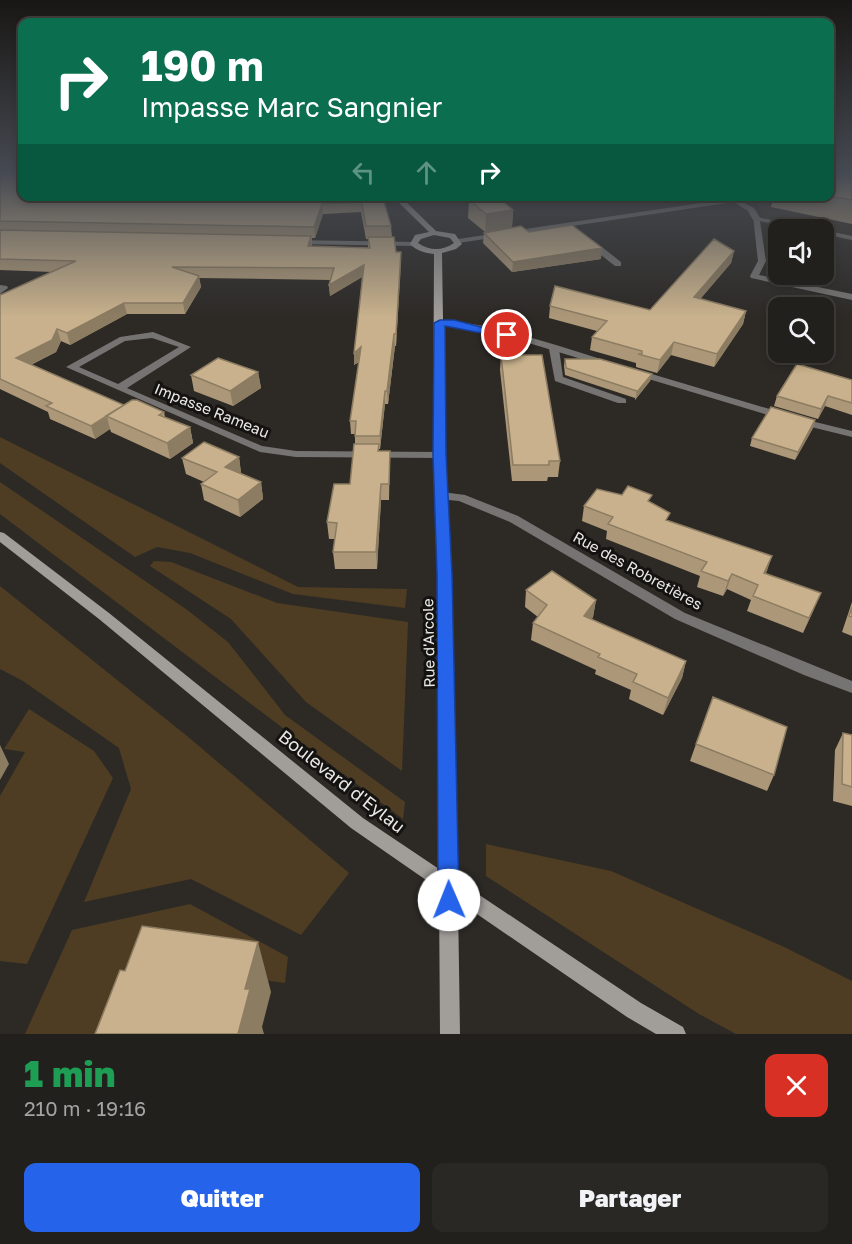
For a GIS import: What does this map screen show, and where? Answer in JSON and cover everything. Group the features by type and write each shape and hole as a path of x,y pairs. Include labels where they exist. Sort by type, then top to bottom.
{"main road":[{"path":"422,221 434,233"},
{"path":"434,233 447,234 458,241 456,247 438,251 420,249 414,244 418,237 434,233"},
{"name":"Rue d'Arcole","path":"438,251 439,455 447,720 450,1034"},
{"name":"Boulevard d'Eylau","path":"0,536 104,616 357,823 634,1010 676,1034"}],"street":[{"path":"458,241 604,221"},
{"path":"756,221 762,261 754,276 852,297"},
{"path":"834,234 852,238"},
{"path":"583,237 618,264"},
{"path":"291,242 414,244"},
{"path":"440,323 454,323 507,335 610,365"},
{"name":"Impasse Rameau","path":"119,388 186,347 153,335 123,339 70,367 260,449 296,454 439,455"},
{"path":"554,349 558,379 621,401"},
{"path":"621,368 852,434"},
{"name":"Rue des Robretières","path":"442,496 461,498 514,519 680,616 852,687"}],"shaded area":[{"path":"834,221 852,221 852,242 834,238"},
{"path":"0,437 298,587 407,589 405,608 293,594 190,553 157,547 135,557 0,463"},
{"path":"0,482 186,609 228,642 285,715 405,802 403,819 0,514"},
{"path":"154,561 171,562 277,603 408,622 402,771 306,702 231,619 150,566"},
{"path":"0,586 187,736 349,873 301,935 191,879 84,902 131,789 119,748 23,681 0,669"},
{"path":"29,709 94,751 113,778 27,964 0,961 0,796 25,752 4,749"},
{"path":"486,844 611,871 782,946 852,981 852,1034 736,1034 699,1014 486,876"},
{"path":"190,904 288,957 285,983 155,965 130,1034 25,1034 72,930"}],"building":[{"path":"13,221 316,221 314,227"},
{"path":"365,221 390,221 391,226 366,226"},
{"path":"572,225 602,248 513,262 484,233 521,226 529,232"},
{"path":"0,230 311,236 308,246 370,248 368,237 394,237 396,252 401,252 396,334 394,334 387,391 385,391 380,436 355,436 356,421 350,421 361,347 354,353 364,265 329,285 334,268 172,267 199,276 183,303 124,303 67,333 57,329 52,340 16,358 124,405 91,426 46,406 52,403 0,379 0,295 76,261 0,259"},
{"path":"714,239 734,251 694,297 746,311 717,354 674,342 660,360 638,354 642,354 642,351 592,337 607,321 550,306 555,286 650,310"},
{"path":"501,355 542,355 560,461 549,461 549,465 513,465"},
{"path":"218,358 258,372 230,391 191,375"},
{"path":"565,359 600,359 652,374 637,392 566,368"},
{"path":"797,364 852,380 852,403 828,396 821,409 777,396"},
{"path":"132,400 164,412 159,415 190,427 167,443 106,416"},
{"path":"771,407 815,420 798,452 752,438"},
{"path":"204,442 239,457 225,467 261,482 238,500 201,484 217,472 182,458"},
{"path":"354,444 379,444 378,451 390,451 389,484 381,484 376,552 333,552 337,523 327,522 334,484 350,484"},
{"path":"628,486 652,495 648,501 670,513 666,520 772,556 764,573 821,593 809,618 753,596 758,585 732,574 728,581 701,571 707,562 608,524 613,517 584,506 597,489 622,495"},
{"path":"552,571 596,600 584,616 686,661 668,698 633,682 637,674 598,657 600,654 533,623 547,605 526,590"},
{"path":"713,697 787,727 774,775 696,744"},
{"path":"843,733 852,735 852,787 842,784"},
{"path":"142,926 258,942 245,989 250,989 238,1034 95,1034 120,970 125,971"}],"route":[{"path":"449,900 445,574 439,455 440,323 454,323 507,335"}]}
